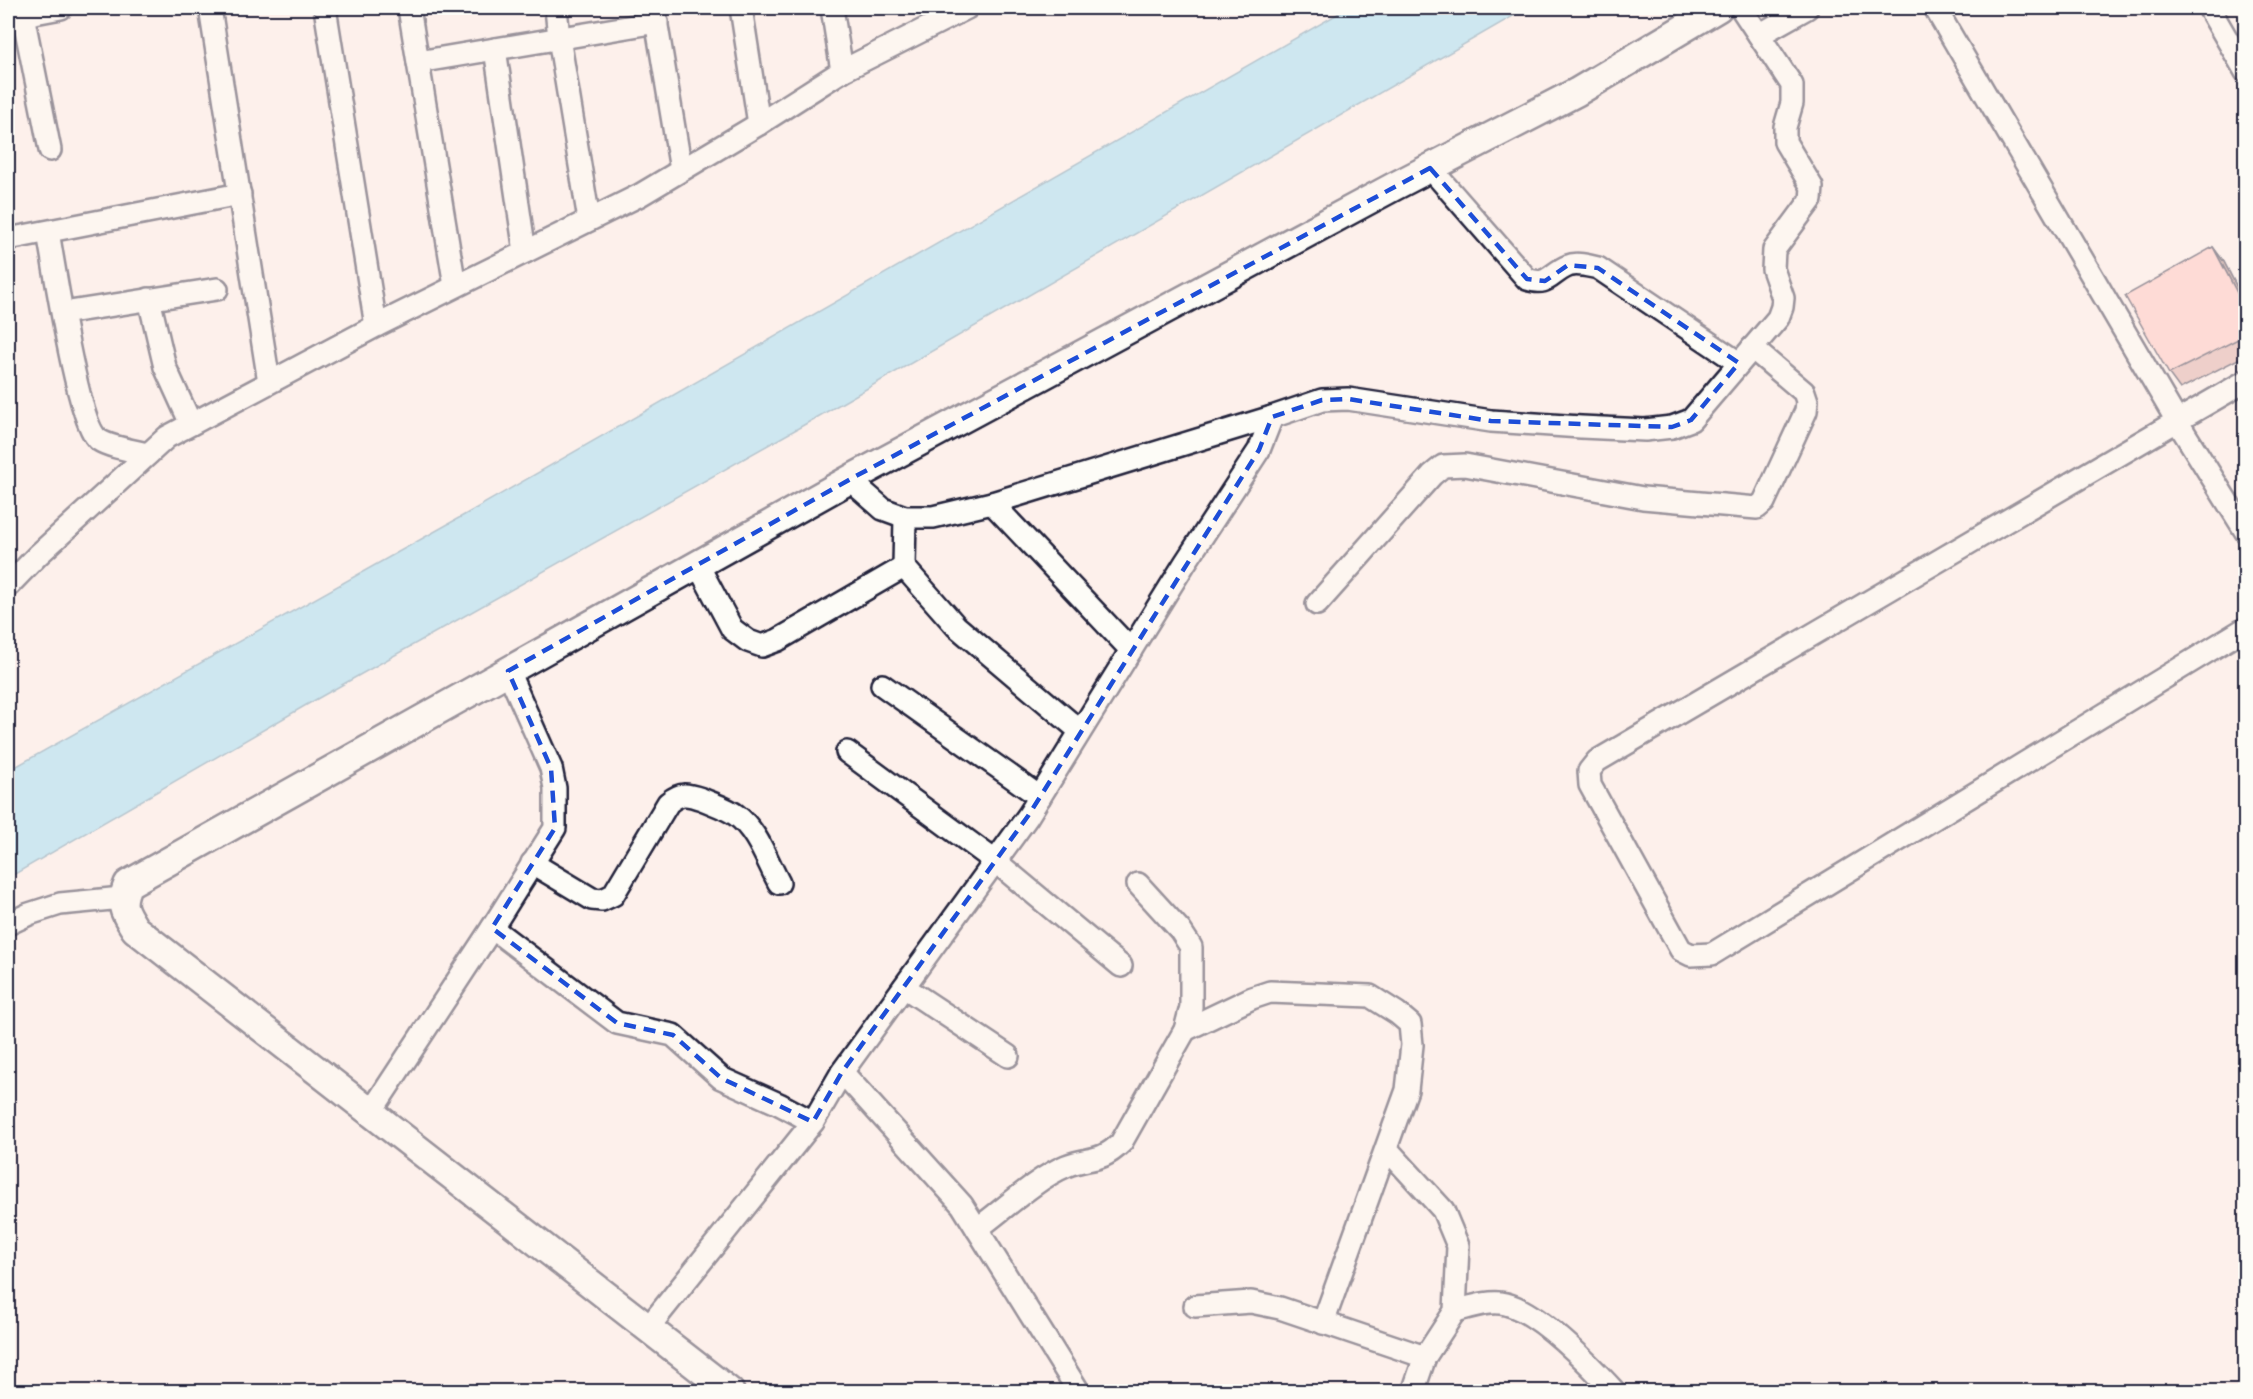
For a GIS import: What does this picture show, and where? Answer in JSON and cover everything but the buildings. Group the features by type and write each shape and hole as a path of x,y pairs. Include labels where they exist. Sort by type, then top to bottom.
{"street":[{"path":"50,150 15,16 61,8"},
{"path":"210,8 269,382"},
{"path":"325,8 376,326"},
{"path":"409,8 455,286"},
{"path":"556,8 589,220"},
{"path":"741,8 759,124"},
{"path":"832,8 842,71"},
{"path":"8,586 166,437 376,326 640,195 842,71 939,15 967,8"},
{"path":"730,1392 135,928 124,911 122,898 128,884 850,480 1430,168 1577,92 1718,8"},
{"path":"850,480 883,509 905,517 933,517 992,503 1322,400 1348,399 1491,421 1645,430 1672,428 1691,420 1778,318 1783,298 1773,269 1774,250 1811,200 1812,187 1785,142 1785,127 1792,103 1792,85 1741,8"},
{"path":"1759,35 1807,8"},
{"path":"1935,8 2177,421 2246,532"},
{"path":"2209,8 2246,72"},
{"path":"418,62 559,38 656,15 681,170"},
{"path":"495,49 525,252"},
{"path":"1317,604 1431,475 1443,466 1465,465 1643,498 1757,508 1764,502 1806,411 1807,401 1804,392 1598,268 1568,265 1545,281 1537,282 1527,279 1430,168"},
{"path":"8,239 240,194"},
{"path":"48,232 78,391 87,424 98,440 148,454"},
{"path":"63,314 217,289"},
{"path":"149,299 165,367 191,424"},
{"path":"2246,381 1597,761 1589,771 1590,785 1680,950 1691,955 1712,954 2246,628"},
{"path":"648,1328 813,1122 842,1072 1040,797 1259,450 1272,417"},
{"path":"992,503 1131,650"},
{"path":"905,517 904,567 956,626 1080,731"},
{"path":"698,565 732,629 748,641 762,646 904,567"},
{"path":"371,1112 555,828 555,788 551,768 508,671"},
{"path":"882,685 1040,797"},
{"path":"847,752 995,861 1121,966"},
{"path":"532,863 592,899 602,900 613,895 668,803 678,795 686,794 737,815 753,835 779,883"},
{"path":"977,1229 1066,1166 1100,1159 1111,1154 1121,1143 1185,1030 1191,1007 1191,946 1180,930 1138,884"},
{"path":"8,924 28,914 60,904 122,898"},
{"path":"492,928 610,1019 617,1023 673,1035 721,1078 813,1122"},
{"path":"904,987 1008,1056"},
{"path":"1185,1030 1252,998 1270,992 1370,996 1410,1024 1412,1045 1407,1090 1323,1323"},
{"path":"842,1072 962,1205 1079,1392"},
{"path":"1387,1149 1443,1210 1458,1246 1455,1311 1425,1357 1413,1392"},
{"path":"1195,1306 1251,1302 1280,1308 1425,1357"},
{"path":"1455,1311 1487,1303 1505,1304 1529,1314 1582,1357 1615,1392"}],"highlighted area":[{"path":"1430,168 1527,279 1545,281 1568,265 1598,268 1739,363 1691,420 1672,427 1491,421 1348,399 1322,400 1272,417 1259,450 1028,816 842,1072 813,1122 721,1078 673,1035 617,1023 492,928 555,828 551,768 508,671 856,476"}],"water":[{"path":"1348,8 1527,8 802,426 308,704 8,878 8,771 466,514"}]}
